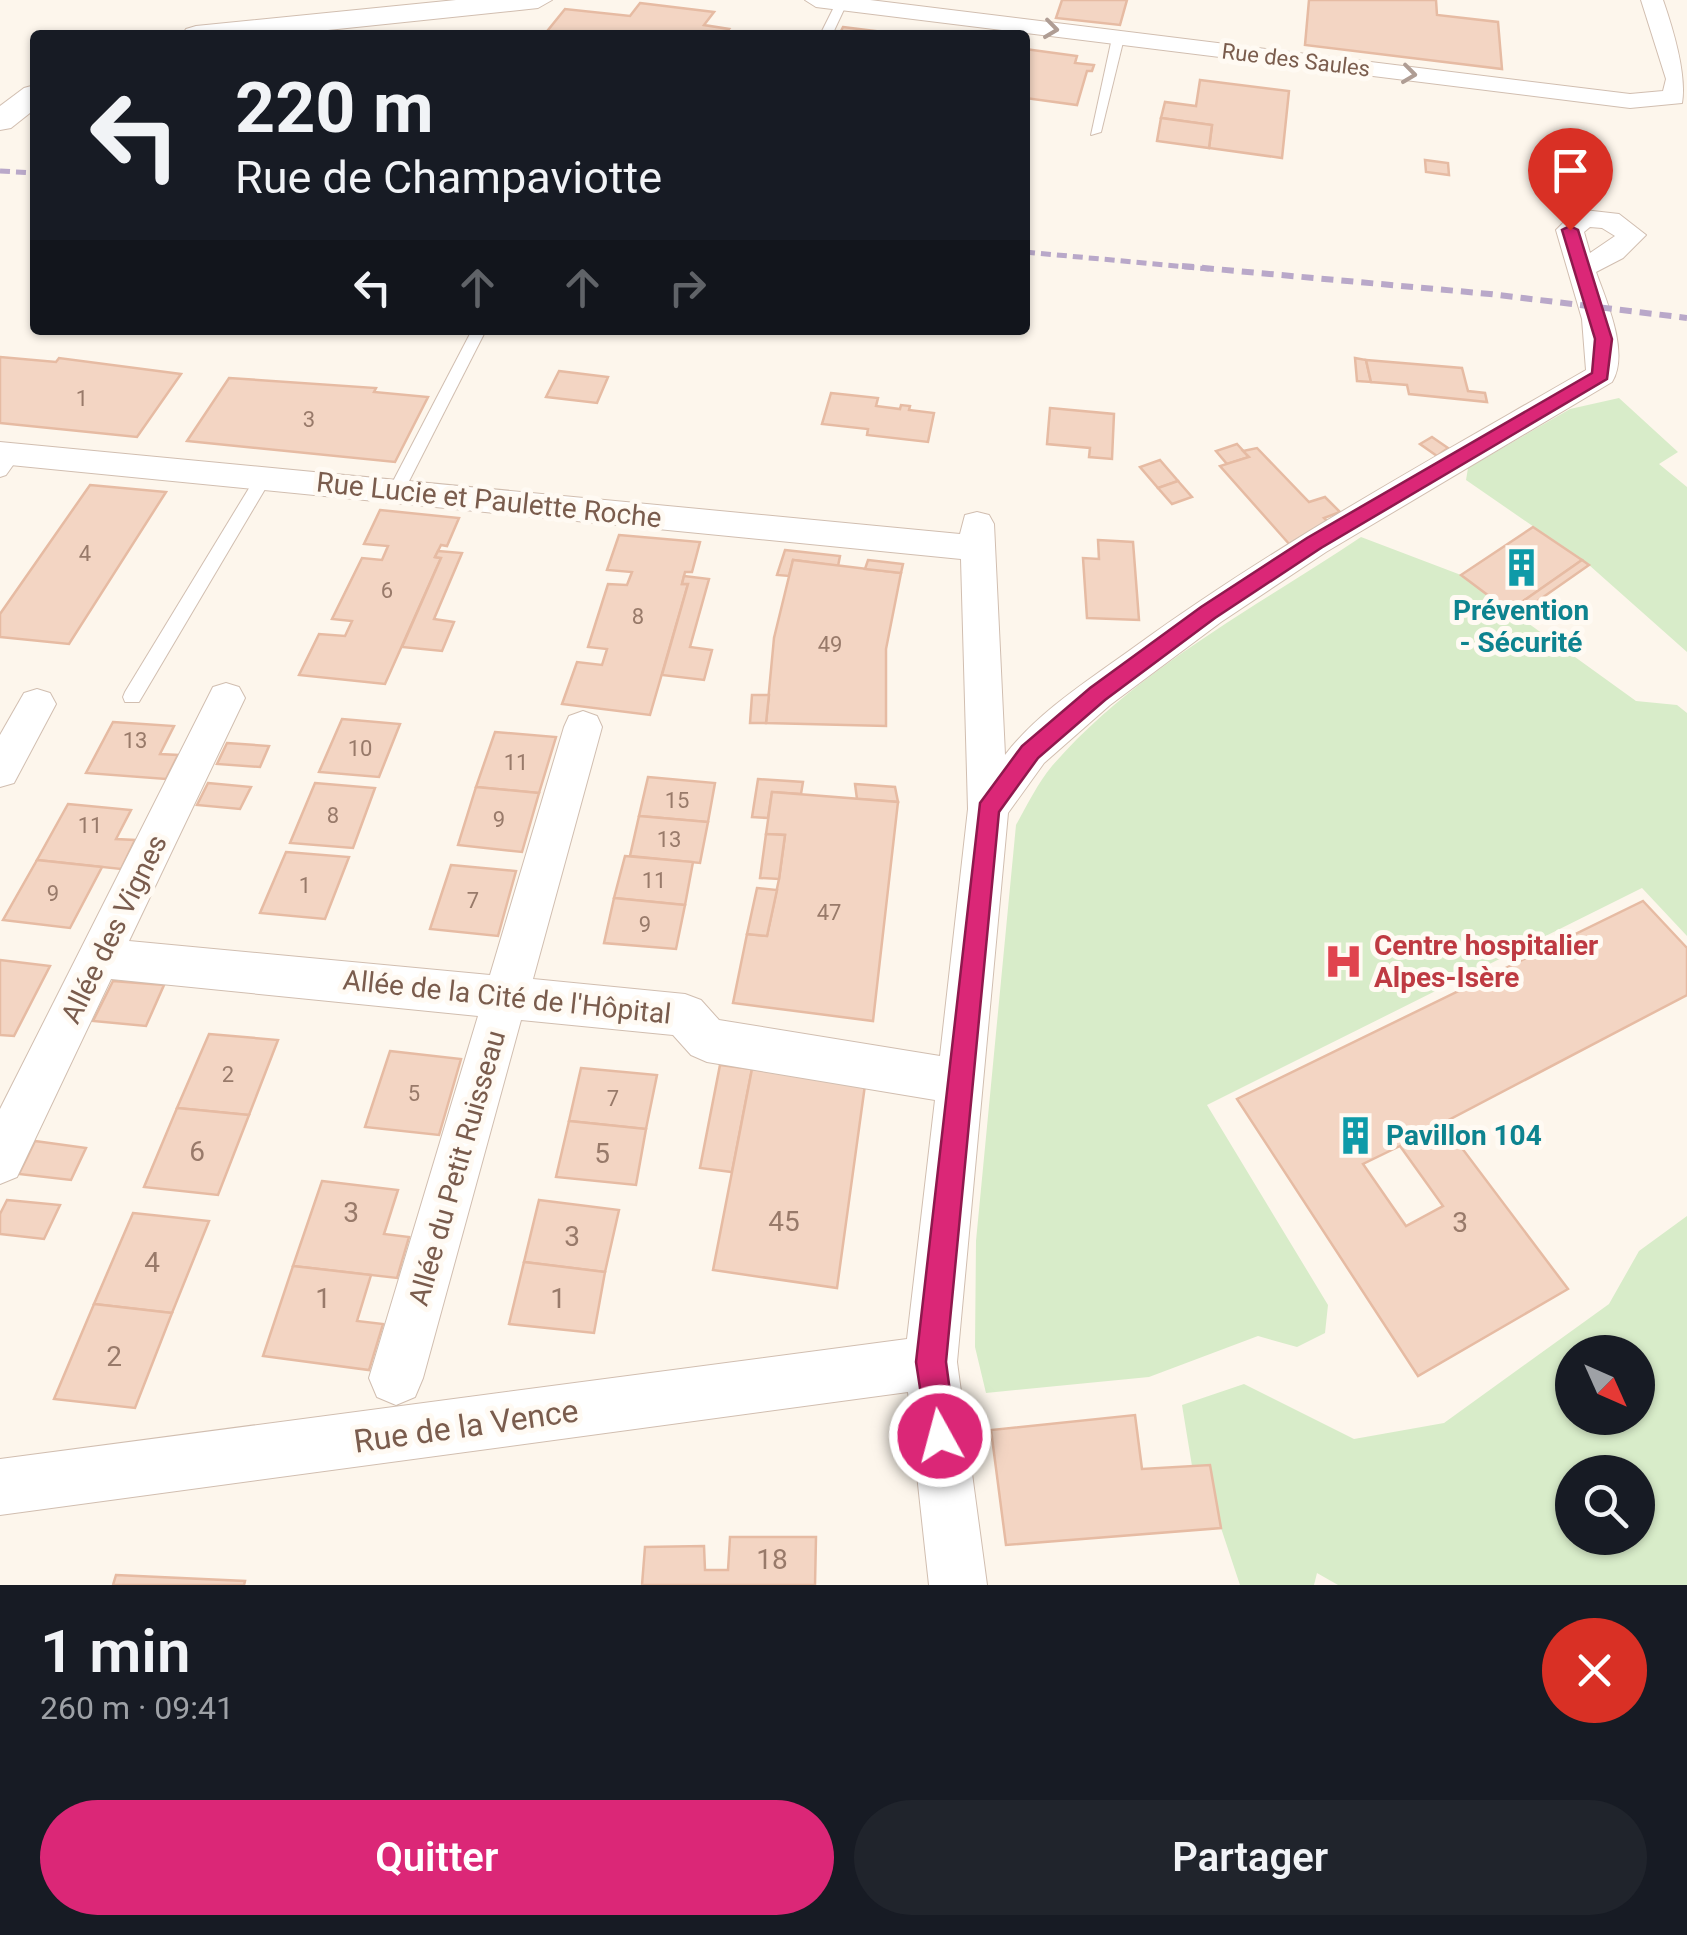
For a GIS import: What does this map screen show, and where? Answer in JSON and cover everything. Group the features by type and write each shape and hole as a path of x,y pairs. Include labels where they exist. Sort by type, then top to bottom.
{"street":[{"path":"467,8 496,0"},
{"path":"246,30 538,0"},
{"name":"Rue des Saules","path":"816,0 1630,101 1673,98 1678,79 1652,0"},
{"path":"0,120 30,98"},
{"path":"958,1585 931,1362 988,810 1030,752 1097,694 1208,612 1314,543 1601,375 1604,339 1581,268"},
{"name":"Rue Lucie et Paulette Roche","path":"4,459 977,535 988,810"},
{"name":"Allée des Vignes","path":"0,1160 226,698"},
{"path":"0,772 37,704"},
{"name":"Allée du Petit Ruisseau","path":"396,1378 582,727"},
{"name":"Allée de la Cité de l'Hôpital","path":"100,958 685,1014 708,1040 960,1082"},
{"name":"Rue de la Vence","path":"0,1487 931,1362"}],"lane":[{"path":"828,30 841,3"},
{"path":"1095,132 1118,38"},
{"path":"397,489 476,335"},
{"path":"132,697 262,480"}],"green space":[{"path":"1619,398 1678,452 1659,464 1687,487 1687,652 1589,565 1466,480 1468,468 1570,409"},
{"path":"1361,537 1461,575 1636,701 1677,705 1687,713 1687,936 1642,888 1207,1105 1328,1305 1325,1333 1297,1347 1258,1336 1149,1377 986,1393 975,1347 976,1241 1016,825 1052,766 1121,700 1198,642"},
{"path":"1687,1216 1687,1585 1338,1585 1317,1573 1314,1585 1240,1585 1221,1528 1210,1465 1192,1466 1182,1405 1244,1384 1354,1439 1444,1423 1555,1343 1555,1435 1655,1435 1655,1335 1566,1335 1609,1304 1639,1251"}],"building":[{"path":"1062,0 1127,0 1120,25 1056,18"},
{"path":"1309,0 1436,0 1437,15 1498,22 1502,69 1305,45"},
{"path":"640,3 714,12 704,25 729,29 548,30 565,9 630,16"},
{"path":"1030,50 1077,56 1075,63 1094,65 1092,71 1087,71 1077,105 1030,99"},
{"path":"1200,80 1289,91 1282,158 1209,148 1212,125 1161,118 1165,102 1196,106"},
{"path":"1161,118 1212,125 1209,148 1157,141"},
{"path":"1579,153 1602,156 1604,167 1580,164"},
{"path":"1425,160 1448,163 1449,175 1426,172"},
{"path":"0,357 56,362 59,358 181,374 137,437 0,423"},
{"path":"1355,358 1366,360 1371,382 1357,381"},
{"path":"1366,360 1462,368 1468,391 1485,393 1487,402 1409,394 1407,385 1371,382"},
{"path":"559,371 608,377 597,403 546,397"},
{"path":"229,378 376,388 374,392 428,397 395,462 187,441"},
{"path":"831,393 878,398 876,406 910,406 909,410 934,413 928,442 867,435 868,429 822,424"},
{"path":"1050,408 1114,414 1112,459 1089,457 1090,448 1047,444"},
{"path":"1432,437 1448,448 1437,456 1420,444"},
{"path":"1237,444 1249,457 1227,464 1216,451"},
{"path":"1257,448 1309,502 1325,497 1340,512 1324,518 1329,523 1290,545 1220,466 1249,457 1243,451"},
{"path":"1160,460 1178,481 1158,488 1140,467"},
{"path":"1178,481 1192,497 1172,504 1158,488"},
{"path":"90,485 166,492 69,644 0,637 0,614"},
{"path":"380,510 459,518 447,546 441,545 435,557 441,558 385,684 299,675 319,634 345,636 352,621 332,619 362,558 382,560 388,546 364,544"},
{"name":"Prévention - Sécurité","path":"1533,527 1582,560 1509,611 1461,575"},
{"path":"619,535 700,542 692,572 685,572 682,584 688,584 650,715 562,704 577,662 602,665 607,649 588,647 608,584 627,585 632,572 607,570"},
{"path":"1098,540 1133,542 1139,620 1087,618 1083,558 1099,559"},
{"path":"785,550 840,556 838,566 793,560 789,576 777,575"},
{"path":"438,551 462,553 434,619 454,622 442,651 402,647 441,558 435,557"},
{"path":"793,560 901,573 886,649 886,726 766,723 774,638"},
{"path":"868,560 903,564 901,573 865,569"},
{"path":"1582,560 1589,565 1516,616 1509,611"},
{"path":"684,576 709,579 690,647 712,650 704,680 662,675 688,584 682,584"},
{"path":"752,695 769,695 766,723 750,723"},
{"path":"342,719 400,724 379,777 319,772"},
{"path":"113,722 174,726 160,754 178,755 166,779 86,773"},
{"path":"495,732 556,737 539,793 476,787"},
{"path":"227,743 269,746 260,767 217,764"},
{"path":"648,777 715,783 708,822 639,816"},
{"path":"758,779 803,782 801,794 772,792 768,818 752,817"},
{"path":"208,783 251,787 240,809 197,805"},
{"path":"315,783 375,788 353,848 290,843"},
{"path":"855,784 895,787 898,802 857,799"},
{"path":"476,787 539,793 522,852 458,845"},
{"path":"772,792 898,802 873,1021 733,1003 747,934 767,936 779,879 785,835 766,834"},
{"path":"68,804 131,810 116,839 135,840 121,869 37,860"},
{"path":"639,816 708,822 700,863 630,856"},
{"path":"766,834 785,835 779,879 760,878"},
{"path":"286,852 349,857 325,919 260,913"},
{"path":"625,856 693,862 685,905 614,898"},
{"path":"37,860 102,867 70,928 3,920"},
{"path":"451,865 516,871 498,936 430,929"},
{"path":"757,888 777,890 767,936 747,934"},
{"path":"614,898 685,905 676,949 604,943"},
{"name":"Pavillon 104","path":"1643,901 1687,948 1687,995 1443,1123 1568,1289 1418,1376 1237,1099","holes":["1400,1146 1443,1206 1406,1226 1363,1164"]},
{"path":"0,960 50,966 14,1036 0,1035"},
{"path":"113,981 164,985 146,1026 93,1021"},
{"path":"209,1034 278,1040 249,1115 177,1108"},
{"path":"390,1051 461,1059 439,1135 365,1127"},
{"path":"720,1065 752,1069 732,1172 700,1168"},
{"path":"581,1068 657,1075 646,1129 569,1121"},
{"path":"752,1069 865,1085 837,1288 713,1270"},
{"path":"177,1108 249,1115 218,1195 144,1187"},
{"path":"569,1121 646,1129 636,1185 556,1177"},
{"path":"35,1141 86,1148 71,1180 19,1174"},
{"path":"322,1181 398,1190 384,1234 409,1237 397,1278 293,1266"},
{"path":"7,1200 60,1205 44,1239 0,1234 0,1214"},
{"path":"539,1200 619,1210 605,1272 524,1262"},
{"path":"133,1213 209,1221 172,1313 94,1304"},
{"path":"524,1262 605,1272 594,1333 509,1324"},
{"path":"293,1266 371,1275 357,1321 383,1324 369,1370 263,1356"},
{"path":"94,1304 172,1313 135,1408 54,1399"},
{"path":"1135,1415 1142,1469 1210,1465 1221,1528 1006,1545 991,1430"},
{"path":"730,1537 816,1537 815,1585 642,1585 645,1547 704,1546 705,1570 728,1570"},
{"path":"116,1575 245,1581 244,1585 113,1585"}],"railway":[{"path":"0,171 30,173"},
{"path":"1030,252 1209,269"},
{"path":"1182,266 1490,294 1687,318"}],"place":[{"name":"Prévention - Sécurité","path":"1521,568"},
{"name":"Centre hospitalier Alpes-Isère","path":"1344,961"},
{"name":"Pavillon 104","path":"1356,1135"}],"route":[{"path":"940,1436 931,1362 988,810 1030,752 1097,694 1208,612 1314,543 1601,375 1604,339 1570,230"}]}
